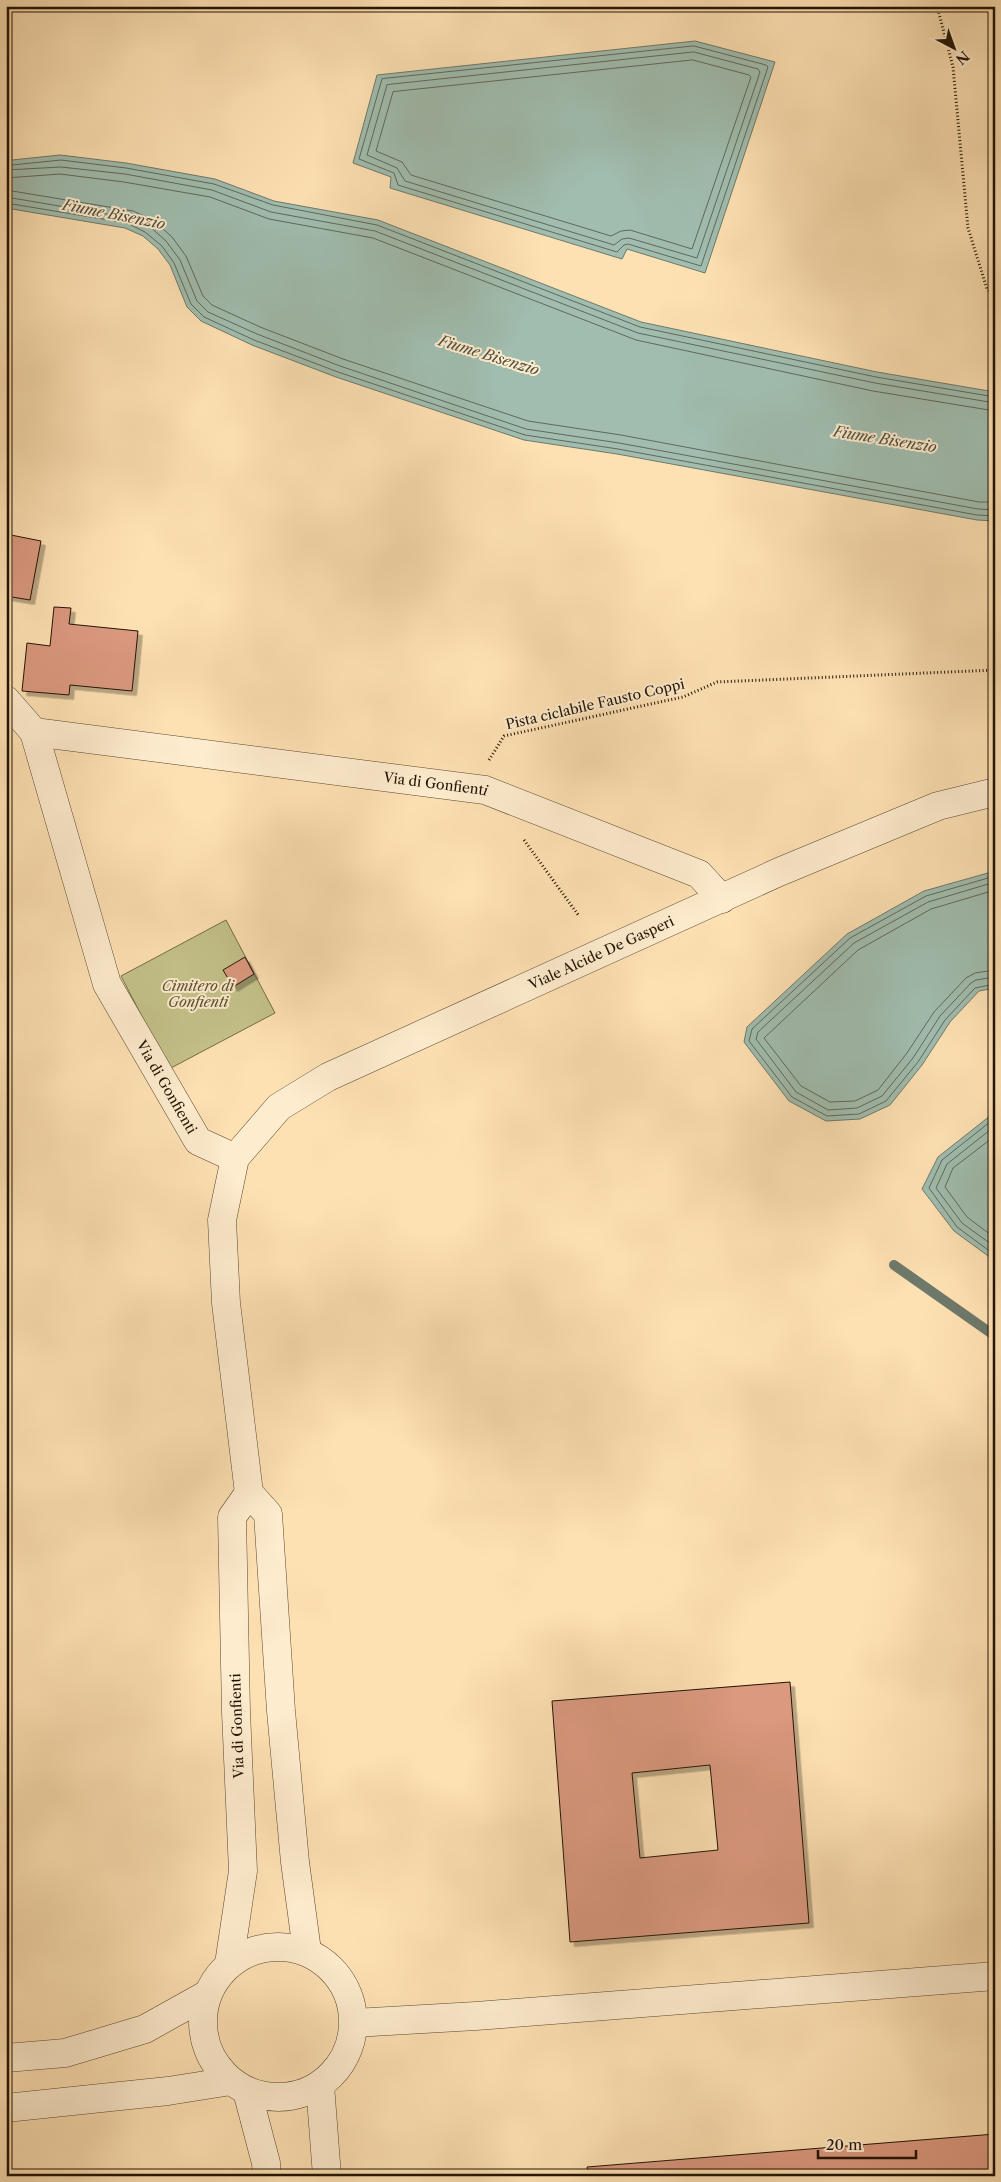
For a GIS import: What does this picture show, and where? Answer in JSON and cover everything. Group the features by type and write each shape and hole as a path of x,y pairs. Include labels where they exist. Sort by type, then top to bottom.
{"street":[{"name":"Via di Gonfienti","path":"6,700 34,732 107,984 198,1141 235,1158"},
{"name":"Via di Gonfienti","path":"34,732 485,790 699,874 722,899"},
{"name":"Viale Alcide De Gasperi","path":"235,1158 280,1107 328,1077 779,872 938,806 995,792"},
{"path":"235,1158 222,1220 226,1303 249,1493 268,1514 281,1711 307,1952"},
{"name":"Via di Gonfienti","path":"229,1964 243,1871 236,1712 232,1517 249,1493"},
{"path":"266,1946 287,1946 307,1952 326,1963 342,1980 351,2000 354,2023 350,2047 337,2068 320,2085 296,2095 271,2097 239,2086 214,2064 204,2042 202,2019 206,1995 216,1978 229,1964 246,1952 266,1946"},
{"path":"354,2023 476,2016 995,1976"},
{"path":"6,2058 65,2053 145,2029 206,1995"},
{"path":"320,2085 327,2176"},
{"path":"6,2108 168,2091 239,2086"},
{"path":"239,2086 266,2163 267,2176"}],"path":[{"path":"937,6 953,67 968,228 987,290 995,296"},
{"name":"Pista ciclabile Fausto Coppi","path":"485,790 486,764 504,736 683,697 716,682 995,670"},
{"path":"522,837 579,916"}],"green space":[{"name":"Cimitero di Gonfienti","path":"226,920 275,1013 169,1069 121,976"}],"water":[{"path":"695,41 775,62 705,273 627,249 622,259 390,188 391,177 353,163 377,75"},
{"name":"Fiume Bisenzio","path":"60,155 126,163 215,179 274,201 378,220 641,322 877,372 995,392 995,521 977,520 617,454 524,440 336,377 252,345 201,321 187,307 170,265 158,249 143,236 125,228 6,208 6,159"},
{"path":"995,871 995,988 979,991 950,1022 922,1065 890,1105 860,1119 826,1121 789,1101 744,1042 747,1027 847,934 924,891"},
{"path":"995,1112 995,1261 954,1231 922,1189 938,1157"}],"building":[{"path":"6,534 41,541 30,600 6,596"},
{"path":"54,607 71,608 69,624 138,631 132,691 70,685 69,695 22,691 27,643 50,646"},
{"path":"245,957 254,974 233,987 223,970"},
{"path":"790,1682 809,1923 570,1942 552,1701","holes":["710,1765 718,1850 640,1858 632,1773"]},
{"path":"995,2134 995,2176 588,2176 587,2167"}],"waterway":[{"path":"894,1265 995,1336"}]}
